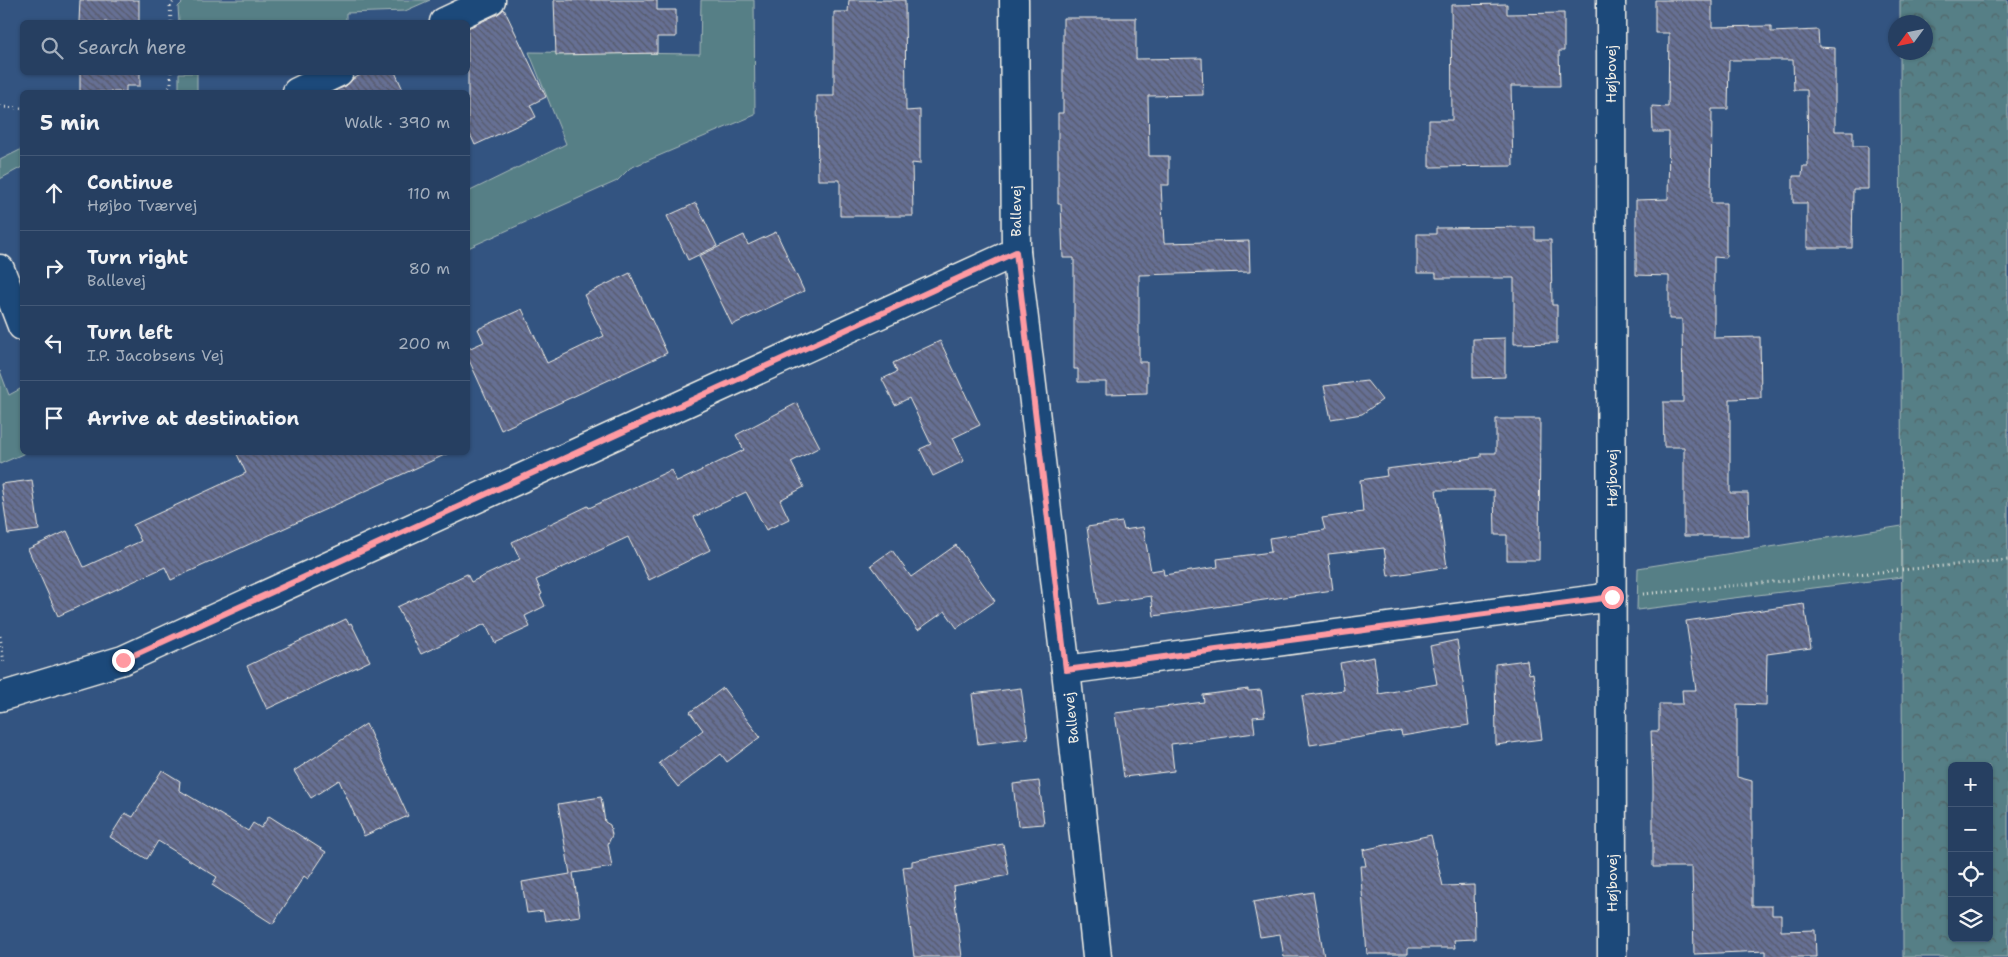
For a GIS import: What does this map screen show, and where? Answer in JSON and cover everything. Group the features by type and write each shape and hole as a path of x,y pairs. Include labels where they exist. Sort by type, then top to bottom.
{"street":[{"path":"448,20 491,0"},
{"name":"Ballevej","path":"1014,0 1016,252 1066,670 1097,957"},
{"name":"Højbovej","path":"1610,0 1612,957"},
{"path":"301,90 333,75"},
{"path":"0,697 123,660 1016,252"},
{"path":"0,270 20,321"},
{"path":"1066,670 1612,597"}],"path":[{"path":"170,20 170,4 176,0"},
{"path":"168,90 171,85 171,75"},
{"path":"0,108 20,108"},
{"path":"1612,597 2008,560"}],"green space":[{"path":"185,0 430,0 405,11 346,13 346,20 179,20 178,7"},
{"path":"701,0 754,0 755,115 630,168 617,181 470,247 470,191 566,144 529,52 700,54"},
{"path":"1900,0 2008,0 2008,957 1903,957 1900,60 1933,60 1933,15 1900,15"},
{"path":"179,75 197,75 197,90 179,89"},
{"path":"20,150 20,168 0,179 0,160"},
{"path":"0,371 9,395 20,389 20,455 0,464"},
{"path":"1902,526 1902,577 1637,610 1638,568"}],"building":[{"path":"80,0 139,0 139,20 79,20"},
{"path":"554,0 657,0 657,10 676,10 676,37 657,37 657,53 556,55"},
{"path":"849,0 905,0 906,111 920,110 920,164 912,163 913,216 840,216 840,180 818,180 817,96 834,96 834,12 848,12"},
{"path":"1655,0 1712,0 1712,27 1771,26 1771,32 1818,30 1819,47 1835,48 1835,131 1853,131 1853,146 1868,146 1868,189 1853,189 1852,248 1807,248 1807,203 1793,203 1793,176 1802,176 1803,166 1808,166 1807,90 1794,90 1793,60 1729,60 1728,109 1712,109 1711,203 1726,203 1726,258 1714,257 1714,338 1760,337 1761,398 1730,399 1730,493 1748,493 1749,536 1684,536 1684,447 1664,447 1663,402 1683,402 1682,319 1669,319 1669,276 1636,275 1636,200 1668,199 1669,132 1653,132 1652,106 1668,107 1669,33 1655,33"},
{"path":"1507,4 1507,14 1564,13 1564,51 1559,51 1560,86 1511,86 1513,166 1429,167 1429,120 1452,120 1451,5"},
{"path":"504,9 546,97 530,105 536,117 475,145 470,134 470,90 468,90 468,75 470,75 470,27 498,14"},
{"path":"1063,18 1136,18 1136,59 1202,58 1203,95 1148,96 1149,156 1169,156 1169,185 1161,185 1164,243 1249,241 1250,272 1139,275 1139,362 1147,362 1147,393 1106,394 1106,382 1078,382 1078,369 1074,369 1074,258 1063,258 1061,204 1058,204 1058,113 1063,113"},
{"path":"80,75 140,75 140,86 126,86 126,90 80,90"},
{"path":"360,75 396,75 403,90 337,90 346,86"},
{"path":"696,203 717,246 688,260 667,216"},
{"path":"1535,227 1535,240 1551,240 1552,305 1557,305 1557,343 1514,344 1514,278 1436,278 1436,273 1417,273 1417,234 1436,234 1436,228"},
{"path":"776,232 804,291 732,325 699,256 744,235 748,245"},
{"path":"630,273 667,353 501,430 470,362 470,348 484,342 478,329 522,309 547,363 604,336 584,295"},
{"path":"1505,338 1505,377 1473,378 1473,339"},
{"path":"940,341 980,425 953,438 964,461 933,476 920,449 931,444 909,398 895,405 882,379 897,372 893,363"},
{"path":"1367,381 1382,400 1362,414 1331,419 1324,386"},
{"path":"797,403 820,447 791,462 804,487 780,500 789,519 766,530 746,492 694,517 710,550 649,580 628,537 536,580 545,606 525,616 530,627 495,643 485,624 421,654 397,607 467,574 471,582 520,559 512,542 588,506 589,508 671,470 677,482 744,450 736,435"},
{"path":"1496,419 1540,419 1539,560 1507,560 1507,535 1495,535 1494,490 1436,490 1447,567 1388,576 1384,548 1328,554 1333,590 1154,616 1151,596 1098,604 1087,527 1122,522 1124,530 1143,527 1151,571 1163,569 1164,575 1218,567 1217,559 1271,552 1269,538 1325,530 1322,518 1363,512 1360,480 1387,476 1386,469 1481,457 1481,453 1496,453"},
{"path":"237,455 444,455 171,580 165,567 58,616 28,549 67,531 84,567 141,541 133,525 246,473"},
{"path":"32,480 39,530 8,534 1,484"},
{"path":"956,545 995,601 957,628 945,611 918,630 871,565 892,550 911,577"},
{"path":"1804,604 1811,648 1767,654 1766,705 1737,704 1737,777 1752,781 1752,906 1772,906 1772,915 1781,915 1781,931 1815,930 1816,957 1766,957 1766,951 1694,954 1692,867 1653,867 1651,731 1659,731 1659,704 1683,704 1682,690 1696,690 1686,621"},
{"path":"346,619 349,624 351,623 370,661 267,709 247,666"},
{"path":"1457,640 1469,725 1402,736 1401,731 1310,745 1302,696 1344,690 1340,663 1374,657 1379,694 1437,684 1430,646"},
{"path":"1527,660 1529,674 1533,673 1542,739 1496,745 1495,664"},
{"path":"723,688 760,737 727,762 721,754 678,787 659,763 703,730 690,712"},
{"path":"1021,688 1028,738 978,744 972,694"},
{"path":"1248,689 1248,691 1261,690 1265,716 1253,717 1255,733 1171,744 1174,771 1124,777 1115,713 1204,702 1203,695"},
{"path":"366,724 408,816 364,836 339,780 311,798 294,771"},
{"path":"162,770 180,781 179,790 248,831 253,823 261,828 269,816 326,852 308,879 304,876 273,924 212,885 217,877 158,841 147,859 110,837 125,813 133,817"},
{"path":"1039,781 1044,824 1018,826 1013,784"},
{"path":"601,797 605,822 610,825 612,835 608,844 612,867 573,873 580,916 545,921 543,911 527,913 522,882 570,874 558,804"},
{"path":"1431,835 1443,886 1474,885 1475,939 1454,940 1455,948 1408,948 1408,954 1367,954 1360,866 1366,866 1363,850"},
{"path":"1003,844 1009,875 953,886 962,957 914,957 903,867 912,866 912,861"},
{"path":"1313,892 1324,957 1284,957 1280,934 1260,937 1253,902"}],"route":[{"path":"123,660 1016,252 1066,670 1612,597"}]}
